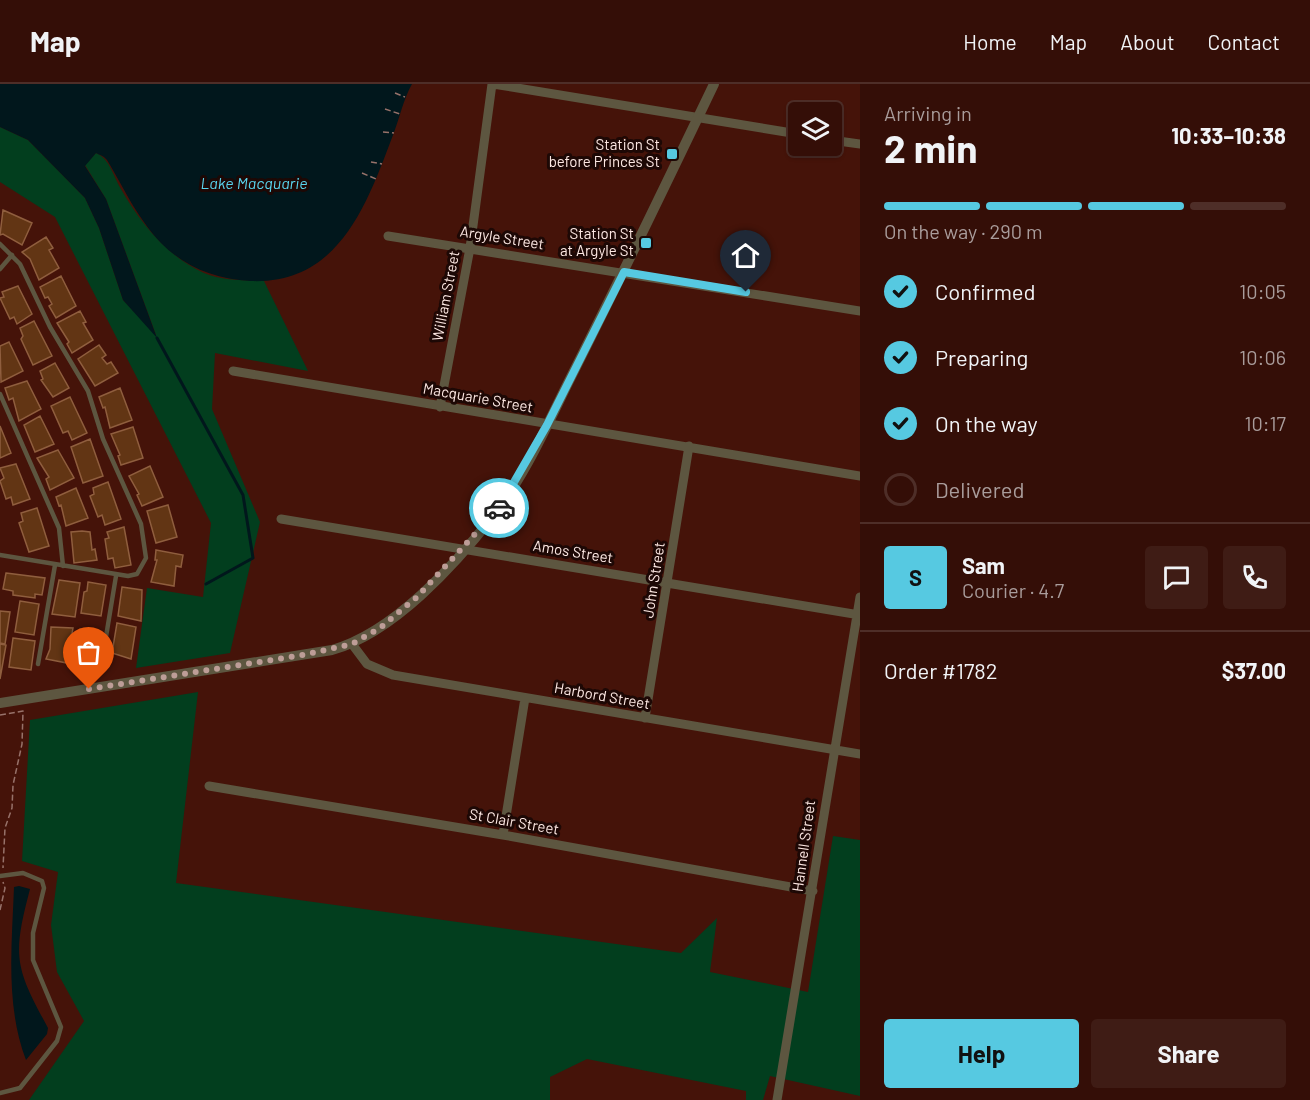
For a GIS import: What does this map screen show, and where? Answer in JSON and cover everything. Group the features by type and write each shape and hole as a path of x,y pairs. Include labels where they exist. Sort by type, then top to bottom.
{"street":[{"path":"493,84 542,87 697,118 788,132"},
{"name":"William Street","path":"440,406 470,248 493,84"},
{"path":"0,702 280,659 352,644 398,614 464,549 508,495 547,425 624,272 714,84"},
{"path":"842,142 860,144"},
{"name":"Argyle Street","path":"388,236 860,311"},
{"name":"Macquarie Street","path":"233,371 860,476"},
{"name":"John Street","path":"645,718 669,583 689,446"},
{"name":"Amos Street","path":"281,519 859,615"},
{"name":"Hannell Street","path":"777,1100 813,891 833,750 859,615 860,597"},
{"name":"Harbord Street","path":"352,644 366,664 393,675 860,754"},
{"path":"503,835 525,698"},
{"name":"St Clair Street","path":"209,786 503,835 813,891"}],"lane":[{"path":"0,244 20,264 50,327 88,391 103,439 141,524 146,558 137,574 117,576 0,555"},
{"path":"0,269 12,255"},
{"path":"0,394 59,528 63,566"},
{"path":"38,664 55,565"},
{"path":"102,661 117,576"},
{"path":"0,1093 14,1092 20,1088 57,1041 61,1027 33,960 33,933 44,888 42,882 23,873 1,876"}],"path":[{"path":"395,93 405,97"},
{"path":"385,109 400,114"},
{"path":"383,132 394,133"},
{"path":"370,162 382,164"},
{"path":"362,173 376,179"},
{"path":"0,715 23,711 22,744 13,785 12,808 5,828 1,876 5,888 0,910"}],"green space":[{"path":"0,127 28,140 85,198 99,228 123,300 156,335 106,199 85,165 96,153 105,159 129,202 146,226 179,258 211,276 234,280 264,281 308,371 215,353 212,409 260,522 230,653 136,668 147,588 203,597 211,523 55,217 0,182"},
{"path":"198,692 176,883 681,953 717,918 710,972 808,992 833,836 860,840 860,1096 770,1076 763,1100 746,1100 746,1091 587,1059 550,1077 550,1100 29,1100 84,1021 57,972 51,925 58,872 22,861 30,720"}],"water":[{"name":"Lake Macquarie","path":"0,84 412,84 360,213 328,255 306,270 281,279 250,281 225,278 202,271 181,259 152,233 107,160 96,153 85,166 106,199 157,338 123,300 99,228 85,198 28,140 0,127"},
{"path":"14,887 30,889 21,931 20,961 29,990 48,1028 47,1034 26,1060 15,1018 11,974"}],"building":[{"path":"3,210 32,223 22,245 3,234 0,235"},
{"path":"46,237 53,248 49,250 59,268 39,280 30,259 22,252"},
{"path":"61,276 76,306 56,318 49,306 52,304 48,297 45,298 40,287"},
{"path":"18,286 32,314 17,324 14,317 10,319 0,298 4,297 2,292"},
{"path":"80,311 86,322 83,323 93,340 72,353 67,344 69,342 57,323"},
{"path":"34,321 52,356 33,365 21,339 23,336 20,328"},
{"path":"9,342 23,371 1,382 0,346"},
{"path":"99,345 106,355 102,358 107,364 111,362 118,373 95,386 78,359"},
{"path":"55,363 69,388 53,397 41,380 43,379 40,371"},
{"path":"27,381 41,409 19,421 13,398 9,400 5,388"},
{"path":"120,388 132,420 110,428 105,407 103,408 99,397"},
{"path":"70,397 87,433 72,440 68,431 63,433 51,406"},
{"path":"40,416 54,444 35,452 24,425"},
{"path":"0,426 11,453 0,458"},
{"path":"133,427 143,458 121,465 118,456 120,455 111,434"},
{"path":"90,439 103,476 83,483 71,447"},
{"path":"58,450 74,478 50,490 46,479 49,477 37,458"},
{"path":"16,464 30,499 13,505 11,497 6,499 0,481 4,478 0,468"},
{"path":"150,466 163,497 142,506 137,495 139,494 129,476"},
{"path":"108,482 121,519 105,525 102,515 98,517 90,496 94,494 93,488"},
{"path":"76,488 88,518 66,526 61,505 59,506 56,497"},
{"path":"168,505 177,537 156,543 147,511"},
{"path":"37,508 49,546 29,552 19,523 23,521 21,513"},
{"path":"124,527 131,565 115,568 113,558 108,559 105,539 109,538 107,532"},
{"path":"71,532 90,532 92,550 95,549 97,560 74,563"},
{"path":"156,550 183,555 181,567 176,566 174,586 151,582 157,560 155,560"},
{"path":"6,573 45,578 42,595 35,594 35,598 13,595 13,591 3,589"},
{"path":"59,580 80,583 75,617 52,614"},
{"path":"88,582 106,585 101,616 81,613"},
{"path":"122,587 142,590 141,621 118,616"},
{"path":"20,601 39,604 34,635 15,632"},
{"path":"0,611 10,612 5,644 0,643"},
{"path":"117,623 136,627 131,659 112,653"},
{"path":"51,627 73,628 67,663 46,659 50,649"},
{"path":"80,629 98,631 93,662 75,660 77,649 74,649 75,639"},
{"path":"13,638 35,641 31,670 9,667"},
{"path":"0,644 6,645 0,679"}],"waterway":[{"path":"157,338 243,495 253,558 206,584"}],"way so far":[{"path":"89,689 303,655 352,644 380,628 417,597 464,549 499,508"}],"place":[{"name":"Station St before Princes St","path":"672,154"},
{"name":"Station St at Argyle St","path":"646,243"}],"route":[{"path":"499,508 547,425 624,272 746,292"}]}
